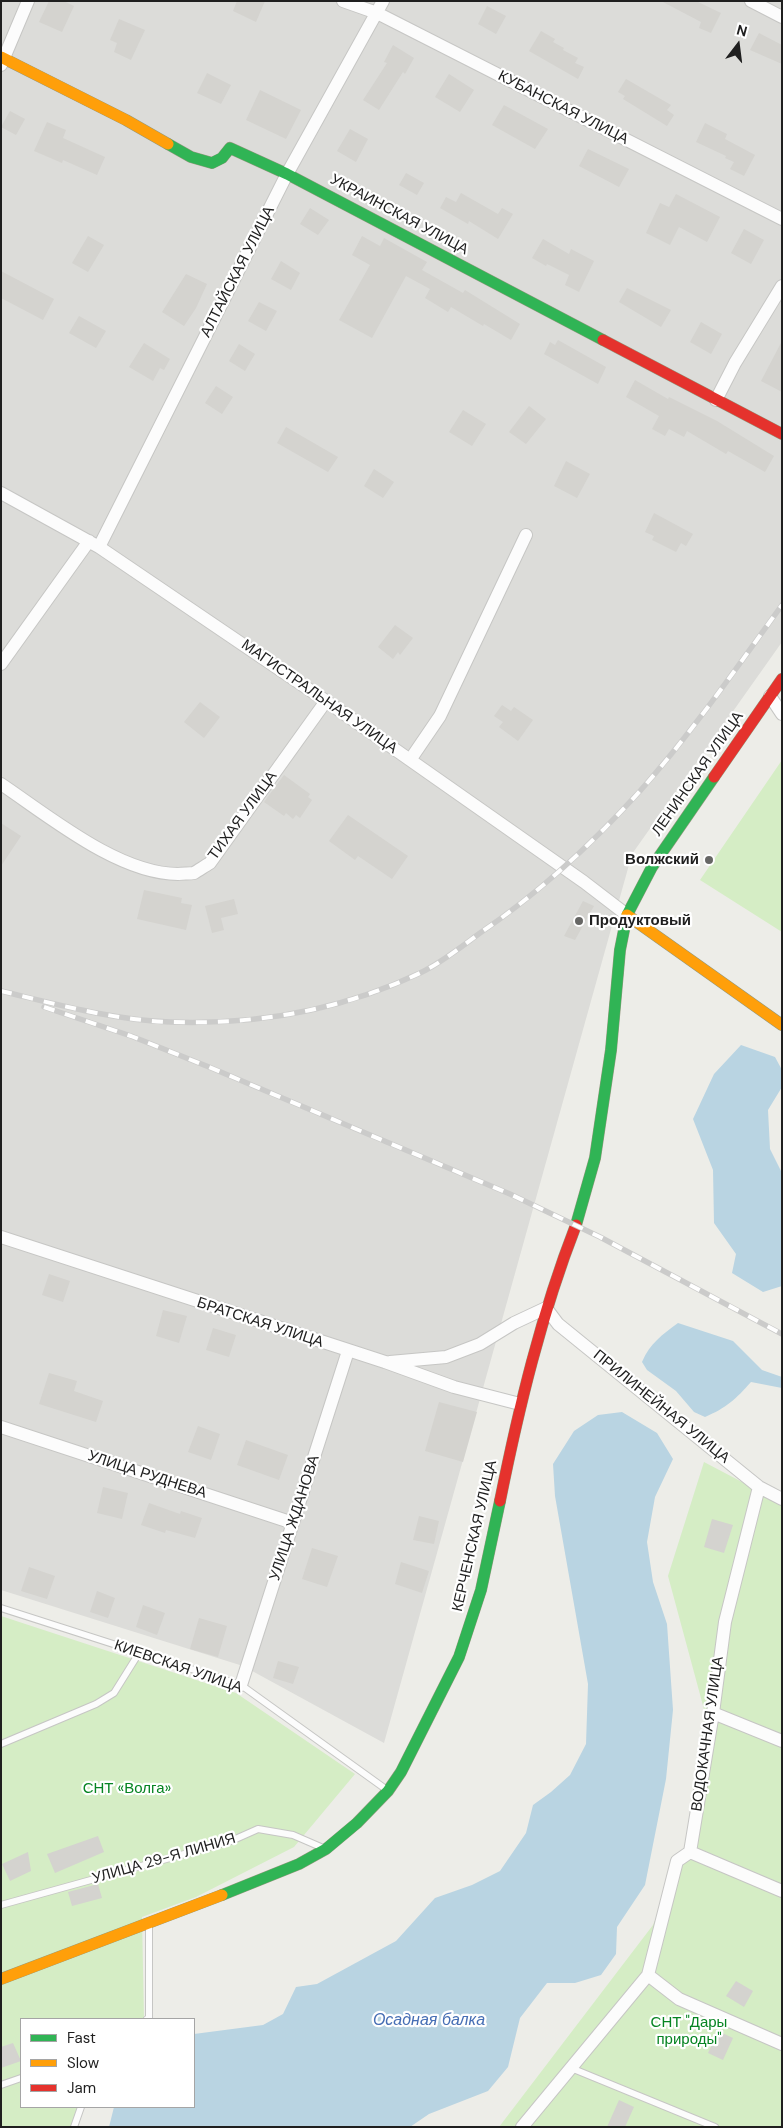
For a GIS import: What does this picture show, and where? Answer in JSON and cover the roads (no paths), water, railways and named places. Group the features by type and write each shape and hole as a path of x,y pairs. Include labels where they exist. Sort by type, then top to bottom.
{"street":[{"path":"2,60 28,1"},
{"name":"КУБАНСКАЯ УЛИЦА","path":"343,1 377,13 782,219"},
{"name":"АЛТАЙСКАЯ УЛИЦА","path":"1,664 94,544 287,174 383,1"},
{"path":"751,1 782,17"},
{"name":"УКРАИНСКАЯ УЛИЦА","path":"2,60 126,120 192,157 212,163 222,158 230,148 287,174 782,434"},
{"path":"716,400 735,363 782,286"},
{"name":"МАГИСТРАЛЬНАЯ УЛИЦА","path":"1,493 94,544 326,701 584,882 627,915"},
{"path":"410,760 440,716 526,535"},
{"name":"ЛЕНИНСКАЯ УЛИЦА","path":"555,1279 581,1211 595,1158 611,1050 620,950 627,915 652,867 776,696 782,679"},
{"path":"776,696 782,714"},
{"name":"ТИХАЯ УЛИЦА","path":"1,784 117,859 149,870 192,874 210,863 326,701"},
{"path":"627,915 782,1025"},
{"name":"БРАТСКАЯ УЛИЦА","path":"1,1237 385,1362 454,1387 520,1404"},
{"name":"КЕРЧЕНСКАЯ УЛИЦА","path":"1,1978 300,1864 326,1849 357,1823 388,1791 401,1772 426,1726 461,1649 481,1590 520,1404 555,1279"},
{"path":"385,1362 446,1357 480,1344 514,1323 546,1308"},
{"name":"ПРИЛИНЕЙНАЯ УЛИЦА","path":"546,1308 558,1324 759,1488 782,1499"},
{"name":"УЛИЦА ЖДАНОВА","path":"241,1685 348,1351"},
{"name":"УЛИЦА РУДНЕВА","path":"1,1427 293,1523"},
{"name":"ВОДОКАЧНАЯ УЛИЦА","path":"690,1852 713,1712 724,1622 759,1488"},
{"path":"713,1712 782,1741"},
{"path":"522,2127 648,1974 677,1860 690,1852 782,1891"},
{"path":"648,1974 680,1999 782,2044"}],"lane":[{"name":"КИЕВСКАЯ УЛИЦА","path":"1,1608 241,1685 388,1791"},
{"path":"1,1744 96,1704 114,1693 139,1653"},
{"name":"УЛИЦА 29-Я ЛИНИЯ","path":"1,1905 231,1841 258,1829 293,1835 326,1849"},
{"path":"149,1922 149,2018"},
{"path":"571,2068 715,2127"},
{"path":"1,2085 20,2078"},
{"path":"74,2127 81,2108"}],"water":[{"path":"741,1045 775,1057 782,1070 782,1087 768,1110 770,1149 782,1173 782,1286 763,1292 732,1273 736,1254 714,1223 713,1170 693,1119 714,1074"},
{"path":"678,1323 733,1341 762,1370 782,1377 782,1388 751,1382 730,1403 712,1414 705,1417 694,1412 676,1391 647,1370 642,1362 653,1344"},
{"name":"Осадная балка","path":"622,1412 657,1433 673,1459 655,1497 647,1542 653,1582 667,1624 673,1710 666,1779 645,1885 617,1927 616,1954 601,1975 575,1983 547,1983 520,2018 508,2067 488,2091 429,2114 410,2127 109,2127 114,2108 195,2108 195,2034 263,2025 283,2014 296,1987 317,1984 396,1941 435,1898 472,1885 500,1871 526,1833 533,1805 570,1775 586,1744 588,1684 555,1496 553,1464 574,1431 598,1415"}],"railway":[{"path":"1,991 85,1011 149,1021 234,1021 266,1018 329,1006 360,997 420,973 502,918 564,867 603,830 640,791 677,747 782,605"},
{"path":"44,1007 131,1036 209,1067 510,1194 600,1237 782,1334"}],"place":[{"name":"Волжский","path":"709,860"},
{"name":"Продуктовый","path":"579,921"}],"park label":[{"name":"СНТ «Волга»","path":"127,1789"},
{"name":"СНТ \"Дары природы\"","path":"689,2032"}]}
